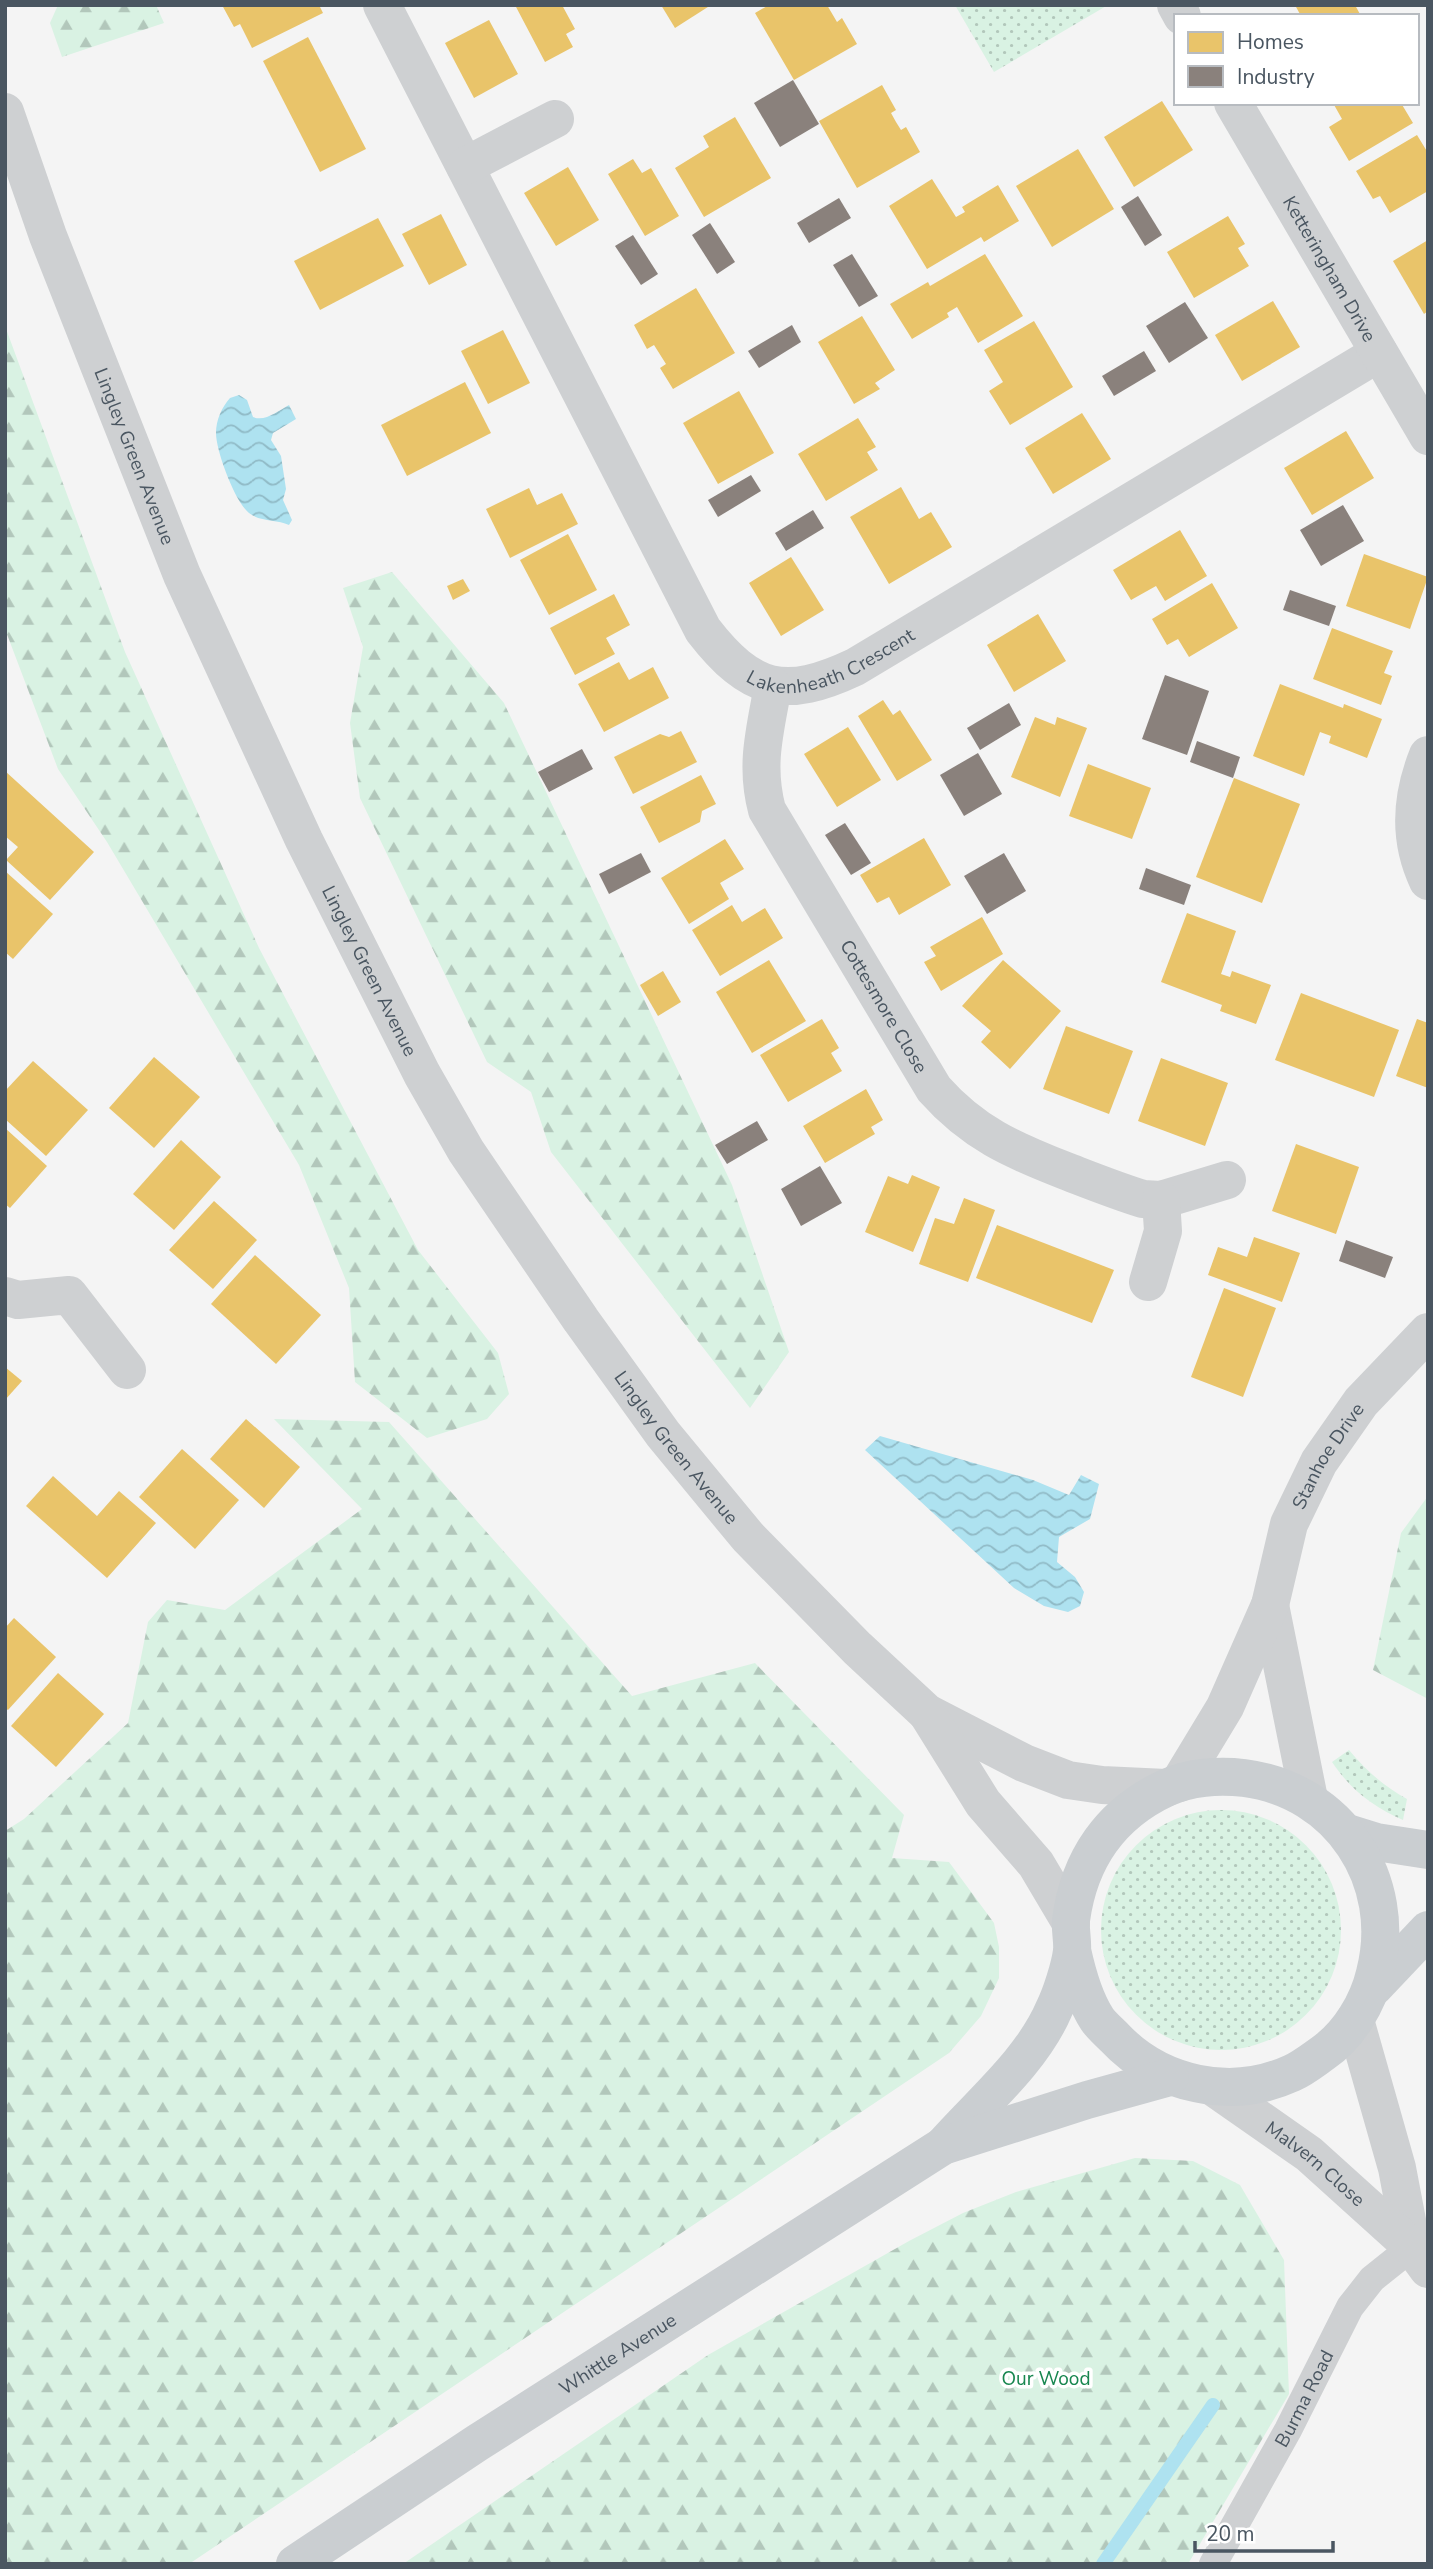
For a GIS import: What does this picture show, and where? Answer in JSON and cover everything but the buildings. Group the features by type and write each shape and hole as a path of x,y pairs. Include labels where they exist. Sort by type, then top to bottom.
{"main road":[{"path":"1172,1785 1224,1776 1268,1781 1309,1799 1347,1833 1368,1868 1381,1909 1381,1951 1363,2006"},
{"name":"Whittle Avenue","path":"943,2146 1031,2049 1055,2009 1071,1937 1079,1880 1098,1842 1128,1810 1172,1785"},
{"path":"1347,1833 1376,1843 1428,1850"},
{"path":"1071,1937 1077,1976 1097,2019 1129,2053 1170,2077 1213,2087 1254,2085 1293,2073 1327,2050 1428,1930"},
{"name":"Whittle Avenue","path":"295,2564 477,2443 943,2146 1087,2100 1170,2077"}],"street":[{"name":"Lakenheath Crescent","path":"382,5 703,630 733,663 756,679 773,686 804,687 829,680 855,667 1379,353"},
{"name":"Ketteringham Drive","path":"1234,105 1428,436"},
{"name":"Lingley Green Avenue","path":"5,112 48,236 182,575 304,841 422,1074 453,1129 581,1320 663,1434 748,1537 857,1648 927,1713 983,1803 1036,1864 1071,1937"},
{"path":"465,166 555,119"},
{"name":"Cottesmore Close","path":"773,686 761,747 760,767 767,810 934,1089 970,1124 1013,1150 1143,1199 1161,1200 1227,1180"},
{"path":"1428,755 1415,799 1414,827 1416,852 1428,881"},
{"path":"1148,1283 1163,1231 1161,1200"},
{"path":"5,1296 18,1300 74,1280 127,1370"},
{"name":"Stanhoe Drive","path":"1172,1785 1225,1707 1270,1605 1289,1524 1319,1462 1361,1402 1428,1332"},
{"name":"Stanhoe Drive","path":"1270,1605 1309,1799"},
{"name":"Lingley Green Avenue","path":"927,1713 1024,1763 1068,1780 1102,1785 1172,1785"},
{"path":"1363,2006 1397,2168 1420,2258"},
{"name":"Malvern Close","path":"1213,2087 1309,2154 1420,2258"},
{"name":"Burma Road","path":"1213,2564 1288,2430 1350,2307 1372,2279 1420,2258"}],"green space":[{"path":"58,5 156,5 164,23 62,57 50,23"},
{"path":"955,5 1108,5 994,72"},
{"path":"5,326 125,652 259,948 418,1250 498,1353 509,1394 487,1419 427,1438 355,1382 349,1288 299,1165 107,842 58,769 5,629"},
{"path":"392,572 504,703 732,1185 789,1352 750,1408 551,1152 531,1092 487,1062 360,798 350,723 363,647 343,588"},
{"path":"274,1419 389,1422 632,1696 755,1663 904,1815 892,1858 949,1862 994,1923 999,1947 999,1978 981,2016 949,2053 189,2564 5,2564 5,1831 24,1819 128,1723 148,1622 167,1600 225,1610 362,1509"},
{"path":"1428,1496 1428,1699 1373,1670 1401,1533"},
{"path":"1349,1750 1376,1778 1407,1799 1403,1820 1363,1796 1339,1772 1332,1762"},
{"path":"1221,1810 1267,1819 1306,1845 1332,1884 1341,1930 1332,1976 1306,2015 1267,2041 1221,2050 1175,2041 1136,2015 1110,1976 1101,1930 1110,1884 1136,1845 1175,1819"},
{"name":"Our Wood","path":"1135,2158 1193,2161 1240,2185 1284,2260 1289,2394 1188,2564 403,2564 708,2355 909,2241 963,2213 1016,2192"}],"water":[{"path":"239,395 247,400 253,417 267,417 289,405 296,419 273,433 271,440 281,456 286,489 283,500 292,520 289,525 258,518 249,513 227,476 219,452 216,428 224,405 230,398"},
{"path":"880,1436 1033,1480 1069,1495 1081,1475 1099,1484 1090,1519 1059,1537 1057,1562 1075,1577 1084,1592 1080,1606 1068,1612 1044,1606 1014,1588 865,1450"}],"waterway":[{"path":"1103,2564 1213,2405"}]}
